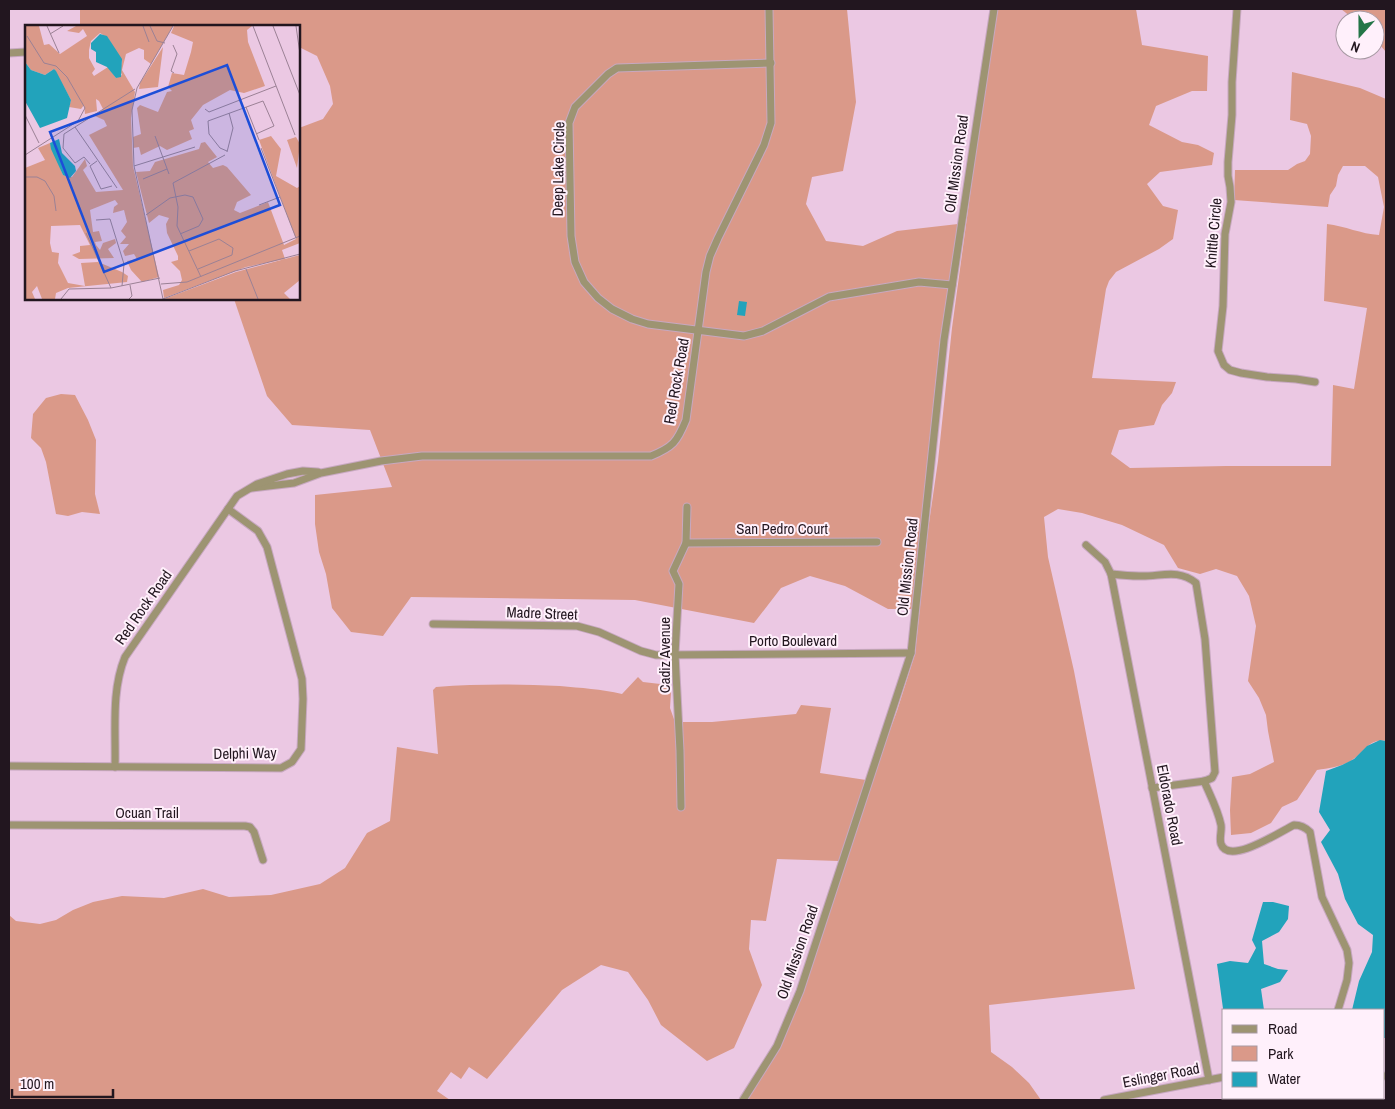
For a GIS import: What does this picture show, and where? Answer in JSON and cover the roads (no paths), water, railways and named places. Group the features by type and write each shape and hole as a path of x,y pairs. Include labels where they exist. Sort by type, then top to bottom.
{"street":[{"name":"Red Rock Road","path":"252,488 294,483 321,473 381,460 422,456 651,456 668,449 681,434 686,420 706,272 710,256 764,145 771,123 770,9"},
{"name":"Old Mission Road","path":"743,1100 776,1046 800,990 911,653 944,340 994,9"},
{"name":"Knittle Circle","path":"1237,9 1228,162 1230,202 1225,234 1223,306 1218,351 1224,365 1230,370 1267,377 1314,382"},
{"path":"9,53 25,52"},
{"name":"Deep Lake Circle","path":"771,63 617,68 608,74 575,107 569,123 571,236 575,262 584,282 598,298 612,309 632,319 648,324 744,336 763,331 828,297 919,282 952,285"},
{"name":"Red Rock Road","path":"115,767 117,684 125,656 237,496 257,484 287,474 304,471 321,473"},
{"path":"287,474 287,484"},
{"name":"Cadiz Avenue","path":"681,808 675,654 679,584 673,570 686,543 686,506"},
{"name":"Delphi Way","path":"9,766 281,768 292,762 301,749 302,678 266,547 258,531 228,509"},
{"name":"San Pedro Court","path":"686,543 877,542"},
{"name":"Eldorado Road","path":"1086,545 1105,562 1111,574 1209,1080"},
{"path":"1111,574 1140,576 1176,574 1188,576 1196,583 1205,639 1215,772 1212,778 1204,781 1152,788"},
{"name":"Madre Street","path":"433,624 577,626 599,632 641,651 656,655 675,654"},
{"name":"Porto Boulevard","path":"675,654 911,653"},
{"path":"1204,781 1221,825 1221,840 1224,848 1232,852 1247,849 1294,825 1301,825 1310,832 1322,898 1347,950 1349,964 1347,980 1338,1009"},
{"name":"Ocuan Trail","path":"9,824 245,826 250,827 254,832 263,860"},
{"name":"Eslinger Road","path":"1104,1100 1222,1077"}],"water":[{"path":"739,301 747,302 745,316 737,315"},
{"path":"1380,740 1386,741 1386,1038 1385,1009 1352,1009 1359,981 1372,952 1373,935 1358,924 1345,899 1338,874 1321,842 1330,830 1319,812 1326,771 1354,759 1367,746"},
{"path":"1263,902 1273,902 1289,906 1288,919 1279,932 1262,941 1264,964 1288,970 1280,982 1261,989 1264,1009 1223,1009 1217,964 1230,961 1248,963 1256,948 1252,940"}]}
